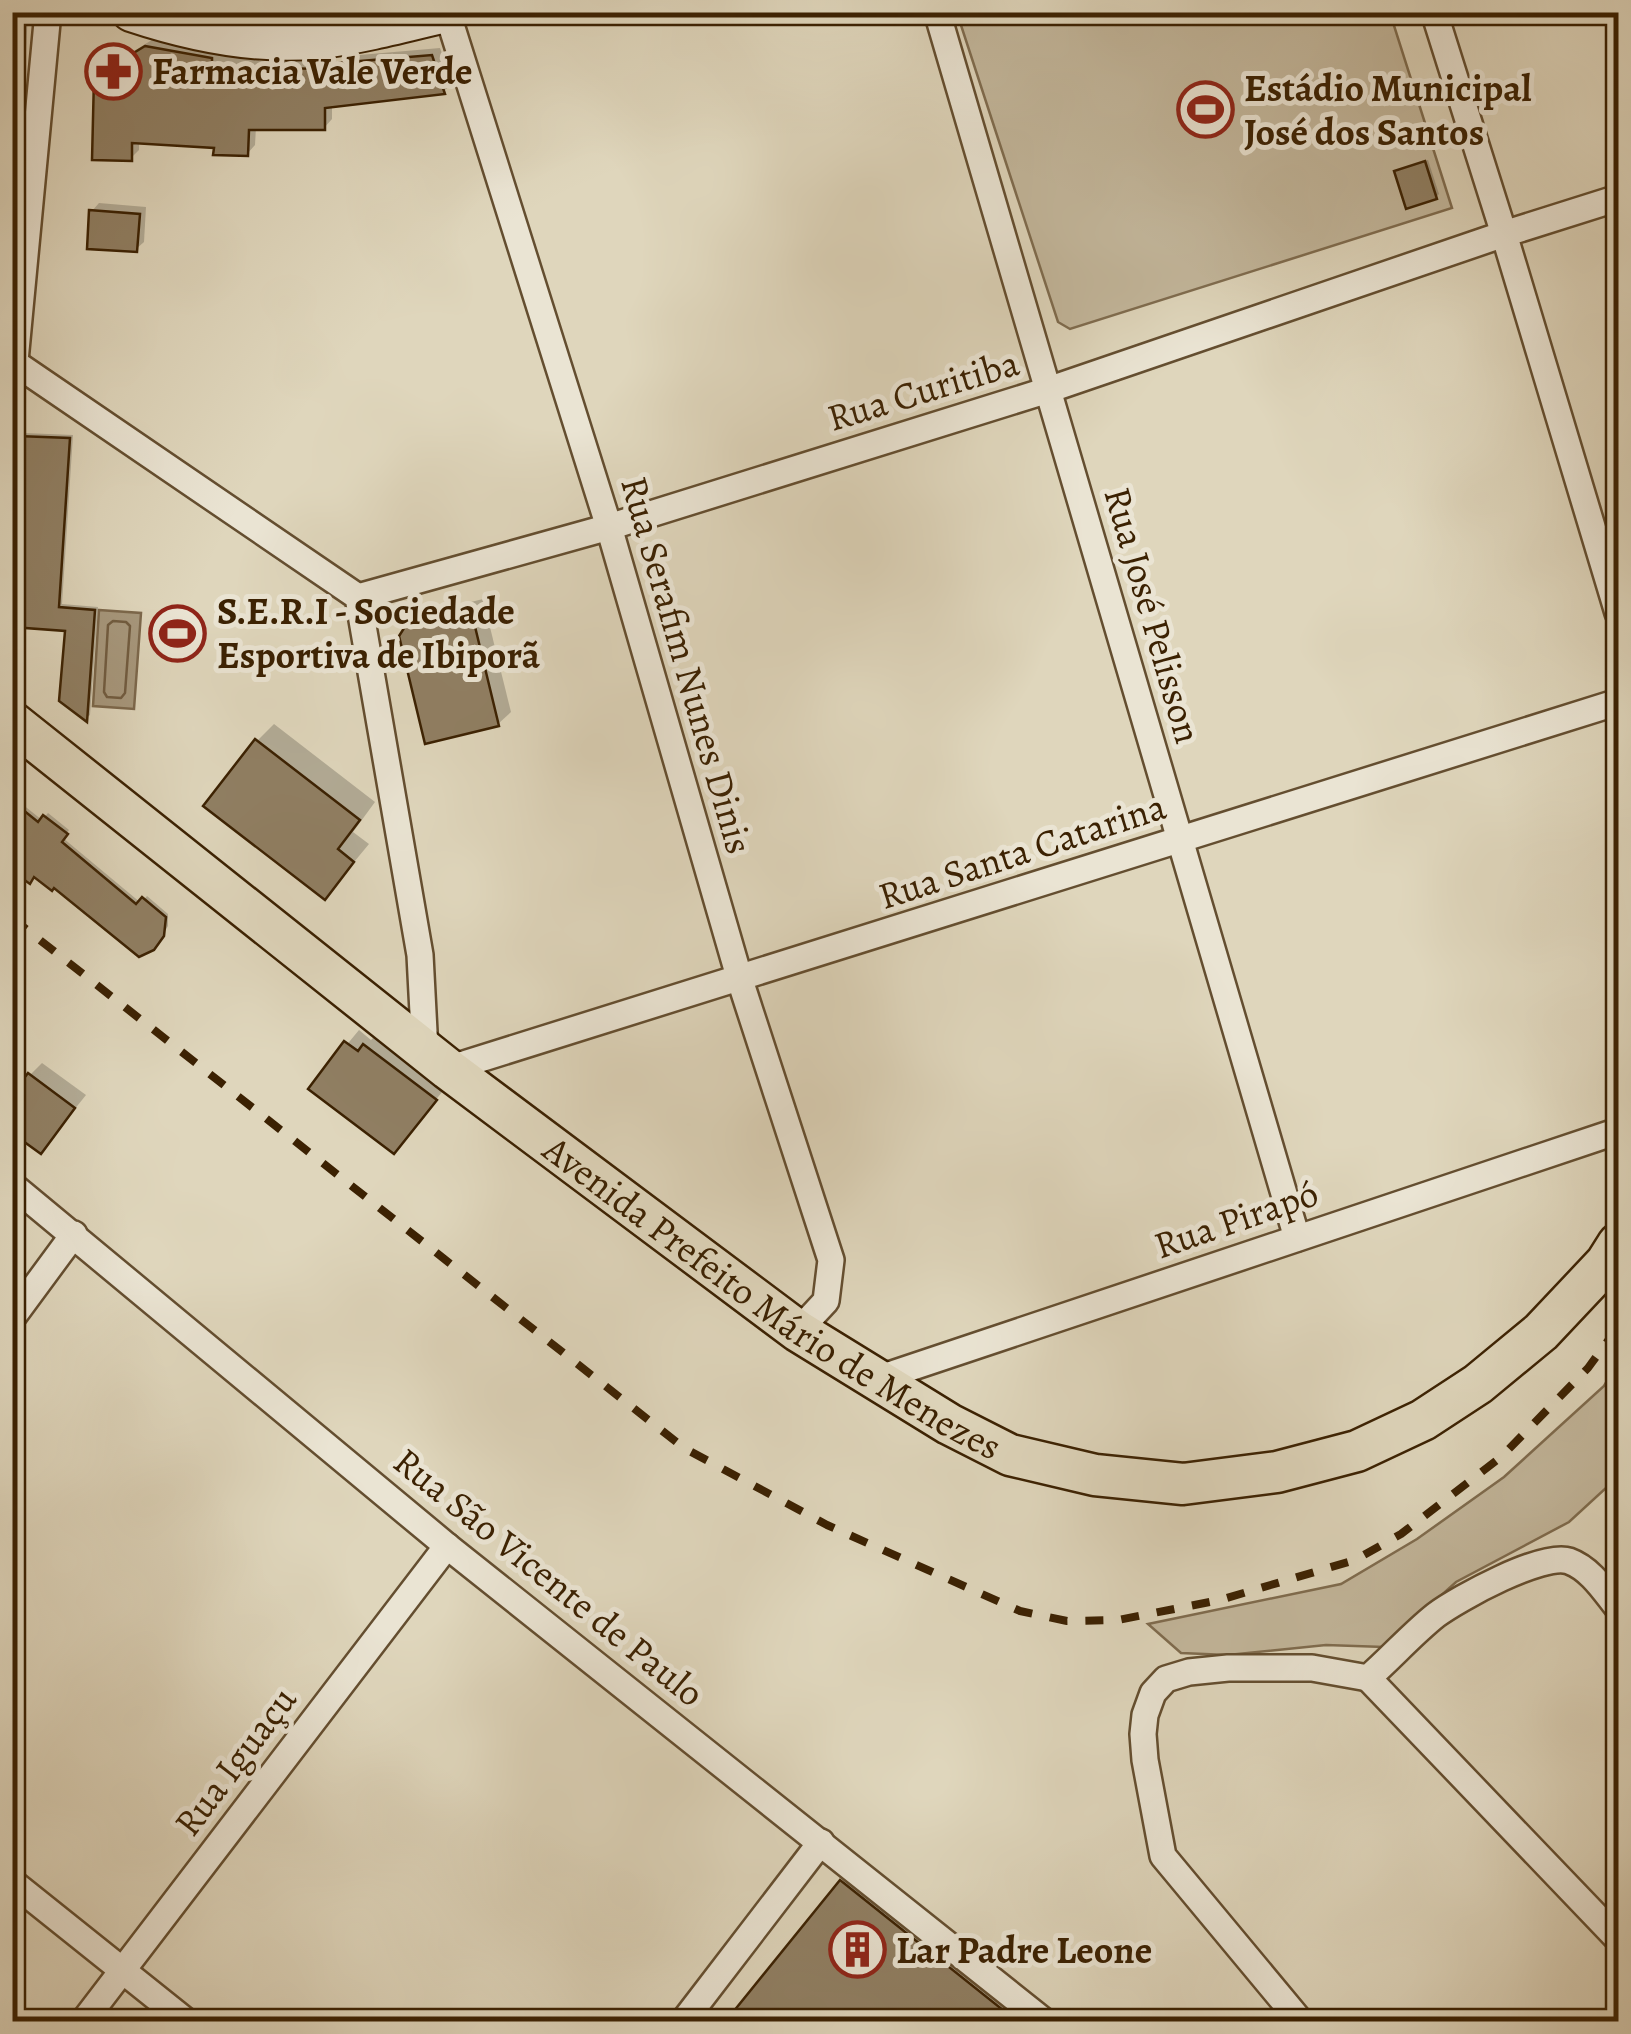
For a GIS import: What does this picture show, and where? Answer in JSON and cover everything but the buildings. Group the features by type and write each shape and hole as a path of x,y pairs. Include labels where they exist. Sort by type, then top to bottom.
{"main road":[{"path":"132,12 181,28 258,39 320,39 448,13"},
{"name":"Avenida Prefeito Mário de Menezes","path":"12,722 436,1060 798,1332 949,1424 1010,1455 1095,1475 1183,1484 1277,1472 1357,1451 1422,1420 1478,1384 1541,1332 1612,1254 1618,1223"}],"street":[{"path":"48,12 14,361 358,597 436,1060"},
{"name":"Rua José Pelisson","path":"937,12 1298,1238"},
{"path":"1434,12 1618,613"},
{"name":"Rua Serafim Nunes Dinis","path":"448,13 608,527 740,980 831,1260 826,1301 798,1332"},
{"name":"Rua Curitiba","path":"358,597 608,527 1048,390 1618,198"},
{"name":"Rua Santa Catarina","path":"436,1060 740,980 1618,702"},
{"name":"Rua Pirapó","path":"877,1380 1618,1132"},
{"name":"Rua São Vicente de Paulo","path":"12,1185 447,1546 1044,2022"},
{"path":"12,1318 74,1234"},
{"name":"Rua Iguaçu","path":"83,2022 447,1546"},
{"path":"1368,1678 1438,1614 1504,1578 1551,1560 1566,1560 1592,1576 1618,1608"},
{"path":"1301,2022 1163,1856 1143,1734 1153,1693 1166,1679 1228,1668 1312,1668 1368,1678 1618,1939"},
{"path":"683,2022 821,1842"},
{"path":"12,1882 187,2022"}],"lane":[{"path":"12,391 14,361"}],"shaded area":[{"name":"Estádio Municipal José dos Santos","path":"957,13 1390,13 1452,208 1070,329 1058,322"},
{"path":"1618,1362 1618,1477 1569,1522 1456,1582 1384,1647 1326,1645 1228,1655 1181,1653 1148,1624 1341,1584 1417,1539 1504,1477 1604,1386"}],"water":[{"path":"99,610 141,613 134,709 93,706"}],"railway":[{"path":"12,918 684,1448 827,1525 1020,1611 1067,1621 1118,1620 1220,1600 1355,1560 1401,1534 1501,1457 1588,1368 1618,1327"}],"place":[{"name":"Farmacia Vale Verde","path":"113,71"},
{"name":"Estádio Municipal José dos Santos","path":"1205,110"},
{"name":"S.E.R.I - Sociedade Esportiva de Ibiporã","path":"178,633"},
{"name":"Lar Padre Leone","path":"857,1950"}]}
